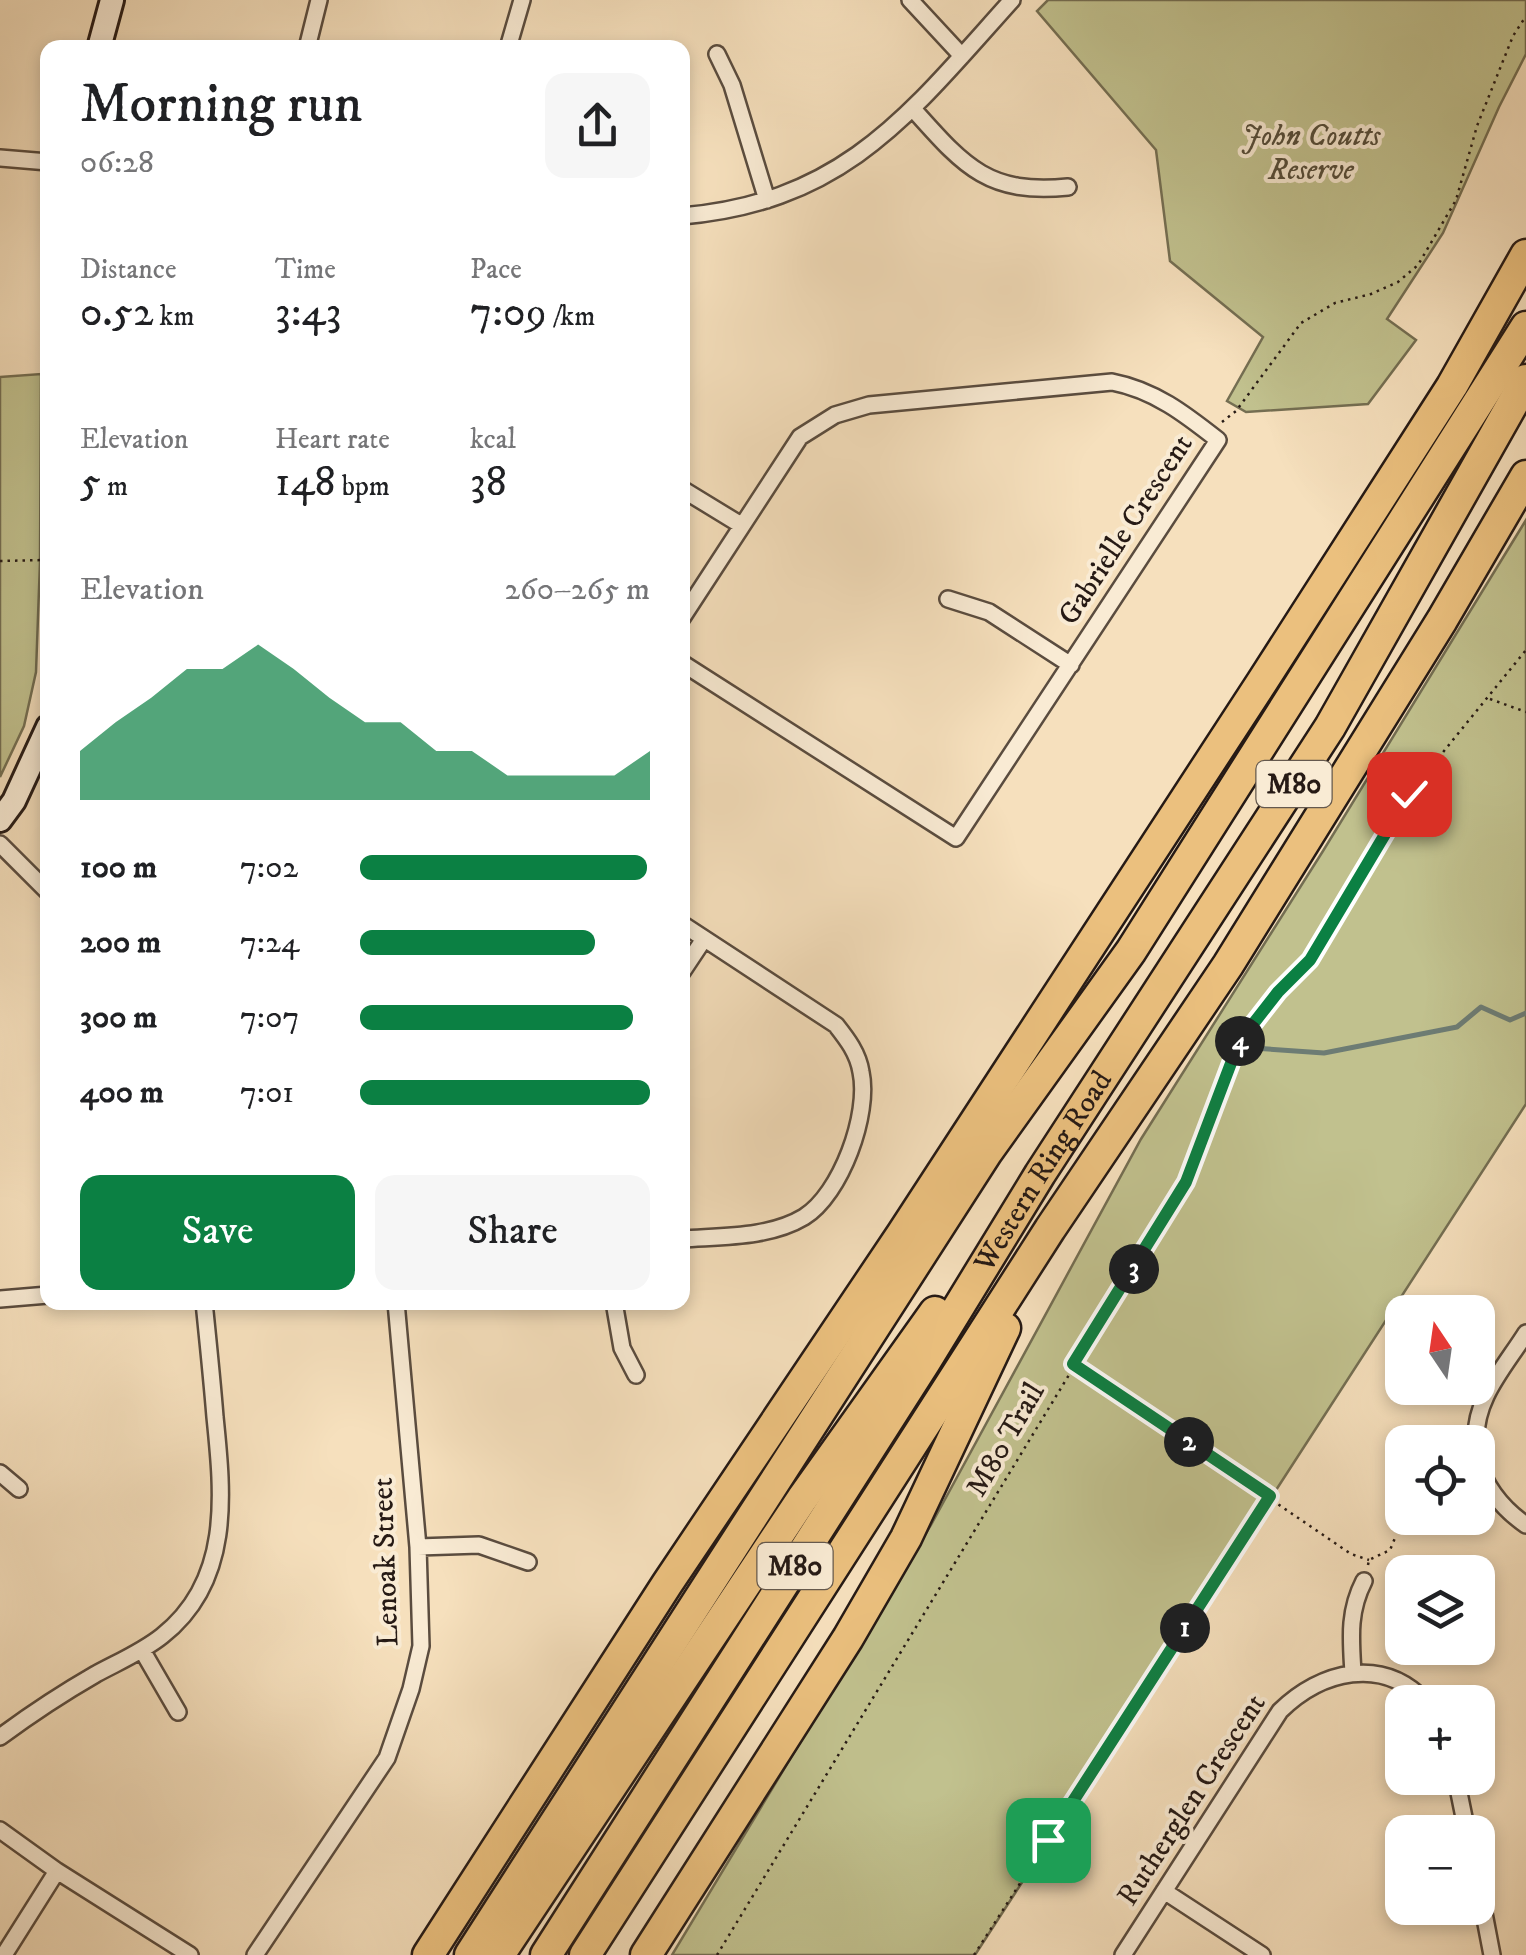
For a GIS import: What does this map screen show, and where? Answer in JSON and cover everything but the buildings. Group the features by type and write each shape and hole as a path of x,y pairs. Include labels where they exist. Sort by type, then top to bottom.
{"highway":[{"path":"428,1955 667,1584 902,1234 1262,682 1452,386 1526,254"},
{"path":"470,1955 987,1152 1132,951 1526,327"},
{"name":"Western Ring Road","path":"546,1955 915,1379 1040,1174 1330,728 1526,380"},
{"name":"Western Ring Road","path":"585,1955 1050,1229 1228,965 1526,476"},
{"path":"987,1152 1088,972 1262,682"},
{"path":"498,1955 802,1498 978,1252 1040,1174"},
{"path":"646,1955 848,1638 906,1538 1050,1229"}],"street":[{"path":"101,40 112,0"},
{"path":"309,40 319,0"},
{"path":"510,40 522,0"},
{"path":"910,0 962,56"},
{"path":"690,215 767,200 834,172 914,110 1012,0"},
{"path":"716,54 732,85 767,200"},
{"path":"914,110 946,146 978,173 1013,188 1068,187"},
{"path":"0,158 40,161"},
{"name":"Gabrielle Crescent","path":"690,605 800,437 835,415 869,406 1112,382 1136,386 1157,396 1218,440 956,838 690,668"},
{"path":"690,494 741,525"},
{"path":"948,599 989,612 1071,665"},
{"path":"0,820 40,745"},
{"path":"0,844 40,884"},
{"path":"690,929 836,1024 854,1048 862,1073 861,1109 826,1200 804,1217 764,1232 690,1239"},
{"path":"690,960 704,939"},
{"path":"0,1299 40,1296"},
{"path":"0,1737 49,1702 142,1650 166,1632 192,1603 212,1566 221,1528 222,1487 205,1310"},
{"name":"Lenoak Street","path":"255,1955 387,1758 411,1690 421,1646 418,1547 397,1310"},
{"path":"615,1310 622,1348 636,1375"},
{"path":"1478,1425 1487,1393 1526,1333"},
{"path":"0,1473 20,1489"},
{"path":"1495,1497 1526,1525"},
{"path":"418,1547 479,1545 528,1562"},
{"path":"1364,1582 1354,1601 1350,1627 1353,1673 1399,1685"},
{"path":"142,1650 178,1712"},
{"name":"Rutherglen Crescent","path":"1123,1955 1280,1710 1299,1692 1321,1680 1353,1673"},
{"path":"0,1830 190,1955"},
{"path":"4,1955 58,1871"},
{"path":"1164,1891 1262,1955"},
{"path":"1486,1925 1492,1955"}],"path":[{"path":"1209,433 1236,411 1301,323 1335,302 1371,294 1398,282 1418,265 1456,200 1484,108 1513,36 1526,16"},
{"path":"0,561 40,560"},
{"name":"M80 Trail","path":"717,1955 1186,1182 1239,1042 1278,992 1310,960 1409,794 1526,650"},
{"path":"1488,699 1526,712"},
{"path":"1073,1364 1351,1554 1369,1560 1390,1550 1396,1535"},
{"path":"974,1955 1270,1496"},
{"path":"1364,1582 1369,1560"}],"green space":[{"name":"John Coutts Reserve","path":"1048,0 1526,0 1526,54 1443,233 1387,319 1416,340 1368,404 1246,412 1227,401 1263,337 1170,261 1156,150 1037,11"},
{"path":"40,374 36,672 24,726 0,777 0,377"},
{"path":"1526,520 1526,1104 1402,1295 1385,1295 1385,1322 975,1955 672,1955 931,1525 1141,1139"}],"waterway":[{"path":"1253,1048 1324,1053 1457,1027 1481,1007 1510,1020 1526,1013"}],"route":[{"path":"1048,1840 1270,1496 1073,1364 1186,1182 1239,1042 1278,992 1310,960 1409,794"}]}
